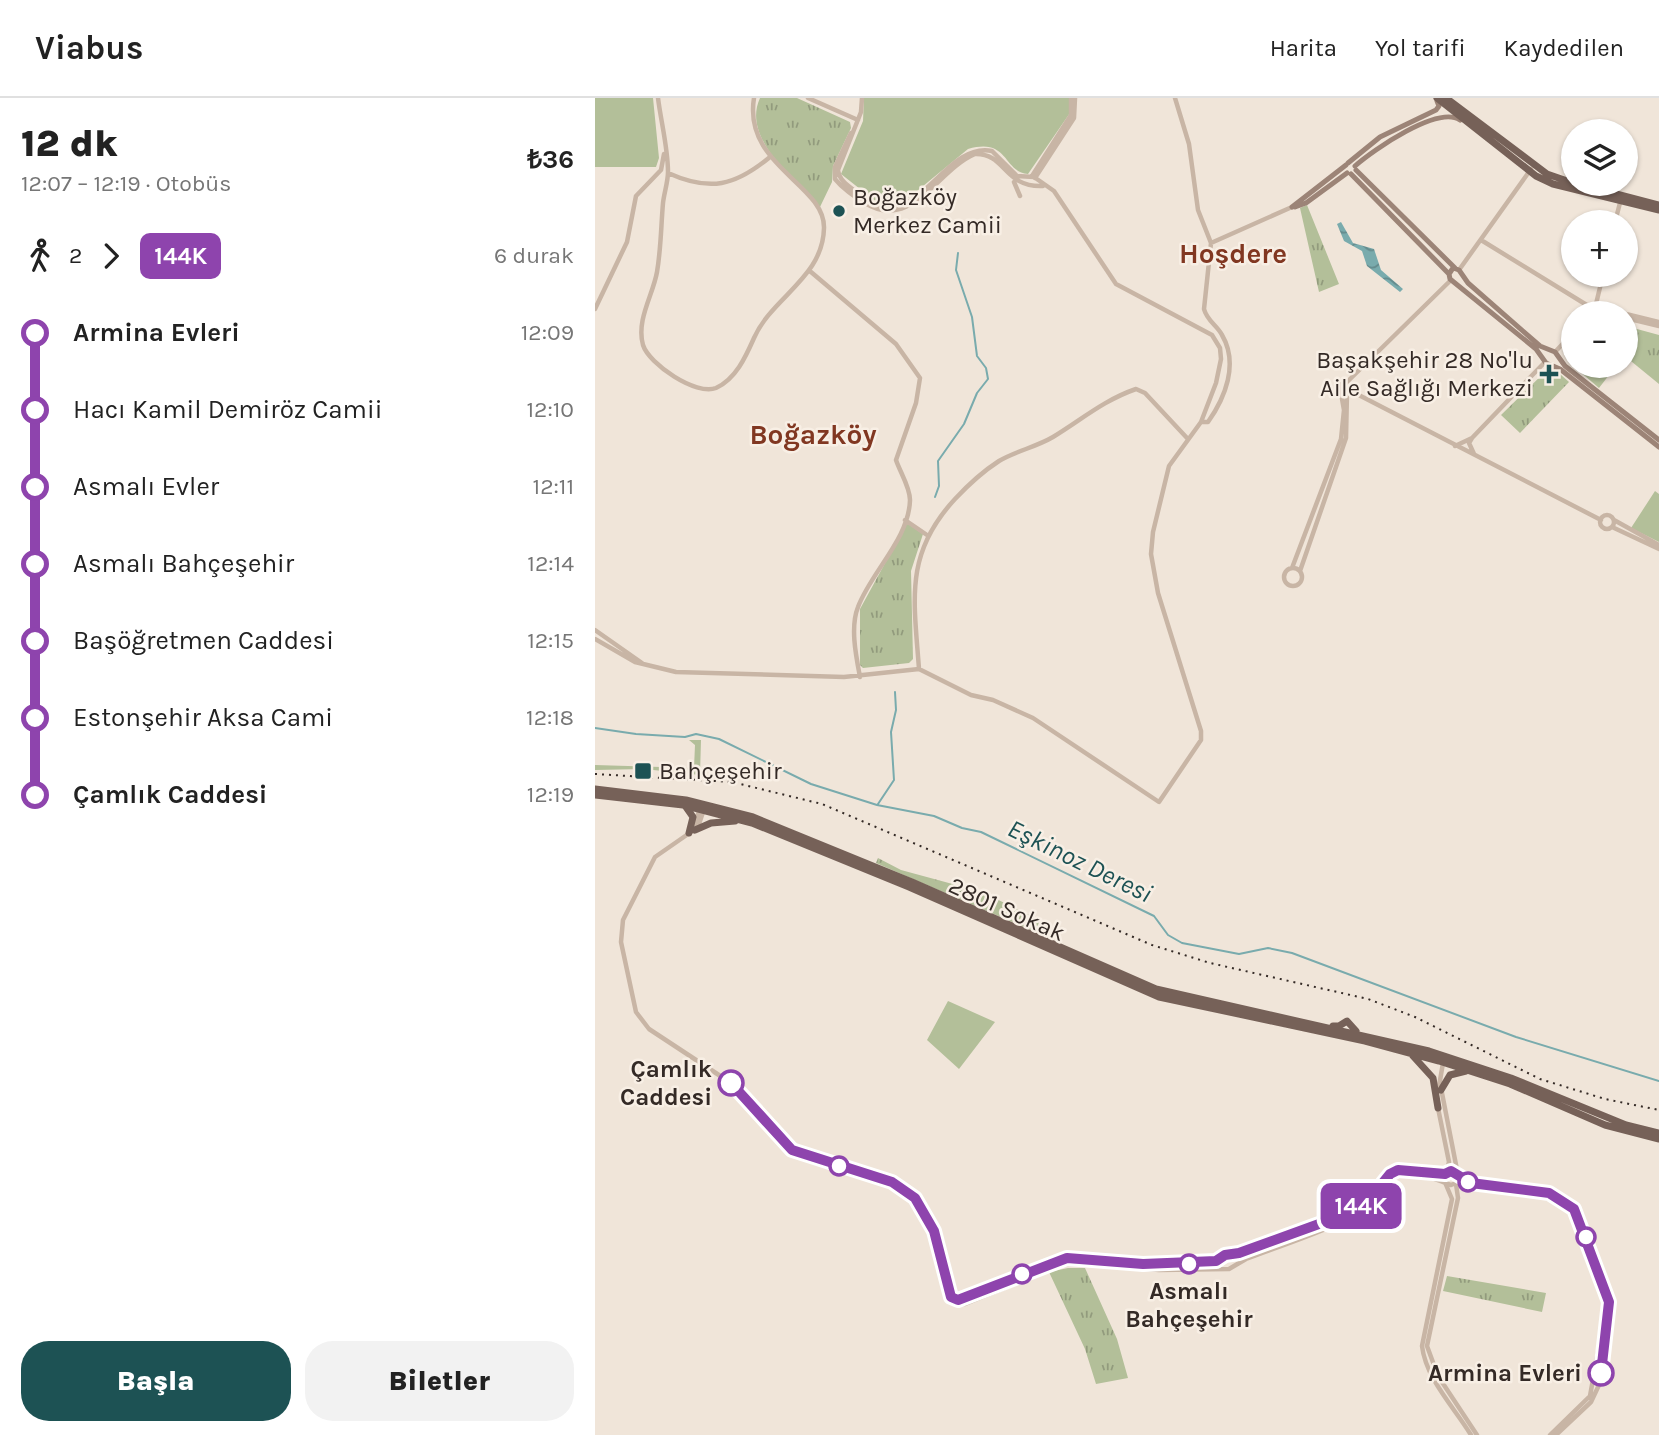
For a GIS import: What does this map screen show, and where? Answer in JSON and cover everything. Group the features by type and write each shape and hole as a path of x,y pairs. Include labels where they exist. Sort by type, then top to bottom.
{"main road":[{"path":"1436,98 1553,184 1659,205"},
{"path":"1292,207 1380,137 1436,110 1439,106 1436,98"},
{"path":"1446,98 1474,124"},
{"path":"1474,124 1475,113"},
{"path":"1292,207 1306,203 1392,138 1444,117 1453,116 1474,124"},
{"path":"1347,164 1452,278 1544,359 1655,440"},
{"path":"1532,168 1561,179"},
{"path":"1352,170 1459,271 1597,393 1655,440 1659,447"},
{"path":"1615,196 1659,210"},
{"path":"1452,278 1459,271"},
{"path":"1452,278 1459,271"},
{"path":"1544,359 1553,353"},
{"path":"1553,353 1553,364"},
{"name":"2801 Sokak","path":"595,792 702,807"},
{"name":"2801 Sokak","path":"595,792 702,807 750,820 918,884 1156,989 1315,1024 1445,1062"},
{"path":"683,805 692,814 690,833 720,821 750,820"},
{"name":"2801 Sokak","path":"750,820 1159,997 1382,1039"},
{"path":"1315,1024 1339,1026 1347,1021 1352,1030 1496,1073 1626,1125 1659,1133"},
{"path":"1406,1052 1430,1072 1438,1108"},
{"path":"1439,1054 1445,1062 1605,1125 1659,1139"},
{"path":"1445,1062 1496,1073"},
{"path":"1441,1090 1454,1073 1473,1072"}],"street":[{"path":"657,98 663,138 664,189 657,272 645,312 643,342 650,355 690,386 712,389 727,381 741,364 764,320 811,272 823,233 823,220 811,201 770,157 755,128 754,98"},
{"path":"808,98 858,120"},
{"path":"595,639 642,663 676,672 708,675 860,677 893,670 919,669 971,695 993,700 1033,718 1159,802 1201,740 1200,720 1176,659 1151,554 1163,483 1172,459 1201,422 1220,369 1217,342 1212,335 1116,284 1053,191 1033,178 1016,175 995,153 978,150 963,156 903,205 880,206 855,191 839,175 858,120 862,98"},
{"path":"1027,185 1071,115 1073,98"},
{"path":"1175,98 1187,133 1198,210 1211,243 1204,309 1206,318 1222,333 1229,381 1208,421 1201,422"},
{"path":"858,120 836,165 835,176 852,194 879,211 894,211 909,205 975,155 993,158 1012,178 1020,190 1020,196"},
{"path":"664,173 696,184 731,181 744,177 770,157"},
{"path":"1459,271 1532,168"},
{"path":"595,309 627,242 636,196 664,173"},
{"path":"1012,178 1027,185 1045,186"},
{"path":"1033,178 1035,186"},
{"path":"1618,210 1621,198"},
{"path":"1211,243 1292,207"},
{"path":"1481,240 1580,301"},
{"path":"811,272 896,344 921,378 916,403 896,460 910,496 905,520 856,609 856,659 860,677"},
{"path":"1452,278 1346,383 1340,385 1346,392 1364,398 1601,520 1605,528 1613,524"},
{"path":"1638,318 1659,324"},
{"path":"1553,353 1561,345"},
{"path":"1474,455 1469,443 1544,359"},
{"path":"1346,383 1348,411 1346,438 1300,571 1301,581 1291,586 1284,577 1291,568 1341,439 1346,392"},
{"path":"919,669 914,581 927,535 944,510 985,471 1003,458 1052,438 1083,414 1136,389 1145,393 1187,438"},
{"path":"1348,411 1355,399 1364,398"},
{"path":"1455,446 1472,439"},
{"path":"1601,520 1608,515 1613,524 1659,547"},
{"path":"905,520 927,535"},
{"path":"1291,568 1300,571"},
{"path":"595,631 642,663"},
{"path":"702,807 690,833 655,857 623,920 621,942 639,1019 649,1029 731,1083 792,1150 892,1182 909,1192 925,1213 934,1231 953,1299 965,1304 1067,1258 1143,1264 1209,1263 1352,1212 1369,1200 1390,1174 1398,1170 1445,1174 1451,1171 1457,1180 1471,1186 1550,1197 1566,1205 1576,1220 1606,1301 1595,1382 1587,1404 1550,1435"},
{"path":"1445,1062 1441,1090 1458,1198"},
{"path":"1445,1062 1438,1108 1449,1162 1445,1174 1453,1199 1422,1346 1428,1368 1471,1435"},
{"path":"1029,1275 1074,1263 1159,1270 1229,1269 1246,1259 1355,1216 1373,1202 1397,1175 1409,1173 1447,1184 1457,1180 1549,1193 1563,1200 1577,1215 1609,1302 1599,1385 1587,1404 1556,1435"},
{"path":"1471,1186 1462,1190 1458,1198 1427,1346 1437,1376 1477,1435"}],"green space":[{"path":"595,98 653,98 659,158 656,167 595,167"},
{"path":"760,98 797,98 850,122 851,128 833,166 832,182 820,207 785,171 764,143 758,129 756,113"},
{"path":"864,98 1071,98 1072,110 1028,174 1014,168 1004,156 991,148 968,149 911,196 892,205 874,200 841,174 863,121"},
{"path":"1307,205 1339,284 1319,292 1300,208"},
{"path":"1638,329 1659,335 1659,384 1638,367"},
{"path":"1551,366 1561,378 1569,382 1520,433 1501,415"},
{"path":"1587,378 1607,378 1599,388"},
{"path":"1655,491 1659,494 1659,542 1631,528"},
{"path":"907,523 923,534 911,571 913,659 909,663 863,668 860,665 860,609"},
{"path":"689,740 701,740 700,775 644,769 595,770 595,765 694,768 695,745"},
{"path":"878,858 901,870 982,892 1040,920 1035,932 876,863"},
{"path":"948,1001 995,1022 959,1069 927,1040"},
{"path":"1085,1268 1117,1339 1128,1378 1096,1384 1085,1349 1049,1272"},
{"path":"1447,1276 1546,1293 1542,1312 1443,1291"}],"water":[{"path":"1341,222 1353,243 1374,249 1381,270 1403,289 1400,292 1367,266 1362,251 1344,241 1337,224"}],"waterway":[{"path":"935,497 939,486 938,461 964,424 977,393 988,379 986,368 977,356 972,317 956,270 958,253"},
{"path":"878,804 894,780 891,732 896,710 895,692"},
{"name":"Eşkinoz Deresi","path":"595,728 685,737 696,734 719,739 811,784 877,805 934,816 962,828 981,832 1154,916 1168,935 1182,943 1239,954 1268,948 1292,953 1516,1037 1659,1081"}],"railway":[{"path":"595,774 732,782 822,804 1152,945 1210,963 1368,999 1415,1017 1540,1079 1605,1099 1659,1110"}],"bus line":[{"name":"144K","path":"731,1083 792,1150 805,1157 892,1182 915,1198 934,1231 951,1297 958,1300 1067,1258 1143,1264 1198,1264 1216,1261 1225,1255 1239,1253 1352,1212 1369,1200 1390,1174 1398,1170 1411,1168 1445,1174 1451,1171 1463,1181 1471,1183 1549,1193 1574,1209 1608,1294 1609,1311 1601,1373"}],"place":[{"name":"Boğazköy Merkez Camii","path":"839,211"},
{"name":"Başakşehir 28 No'lu Aile Sağlığı Merkezi","path":"1549,374"},
{"name":"Bahçeşehir","path":"643,771"},
{"name":"Çamlık Caddesi","path":"731,1083"},
{"name":"Asmalı Bahçeşehir","path":"1189,1264"},
{"name":"Armina Evleri","path":"1601,1373"}],"district":[{"name":"Hoşdere","path":"1233,253"},
{"name":"Boğazköy","path":"813,434"}]}
